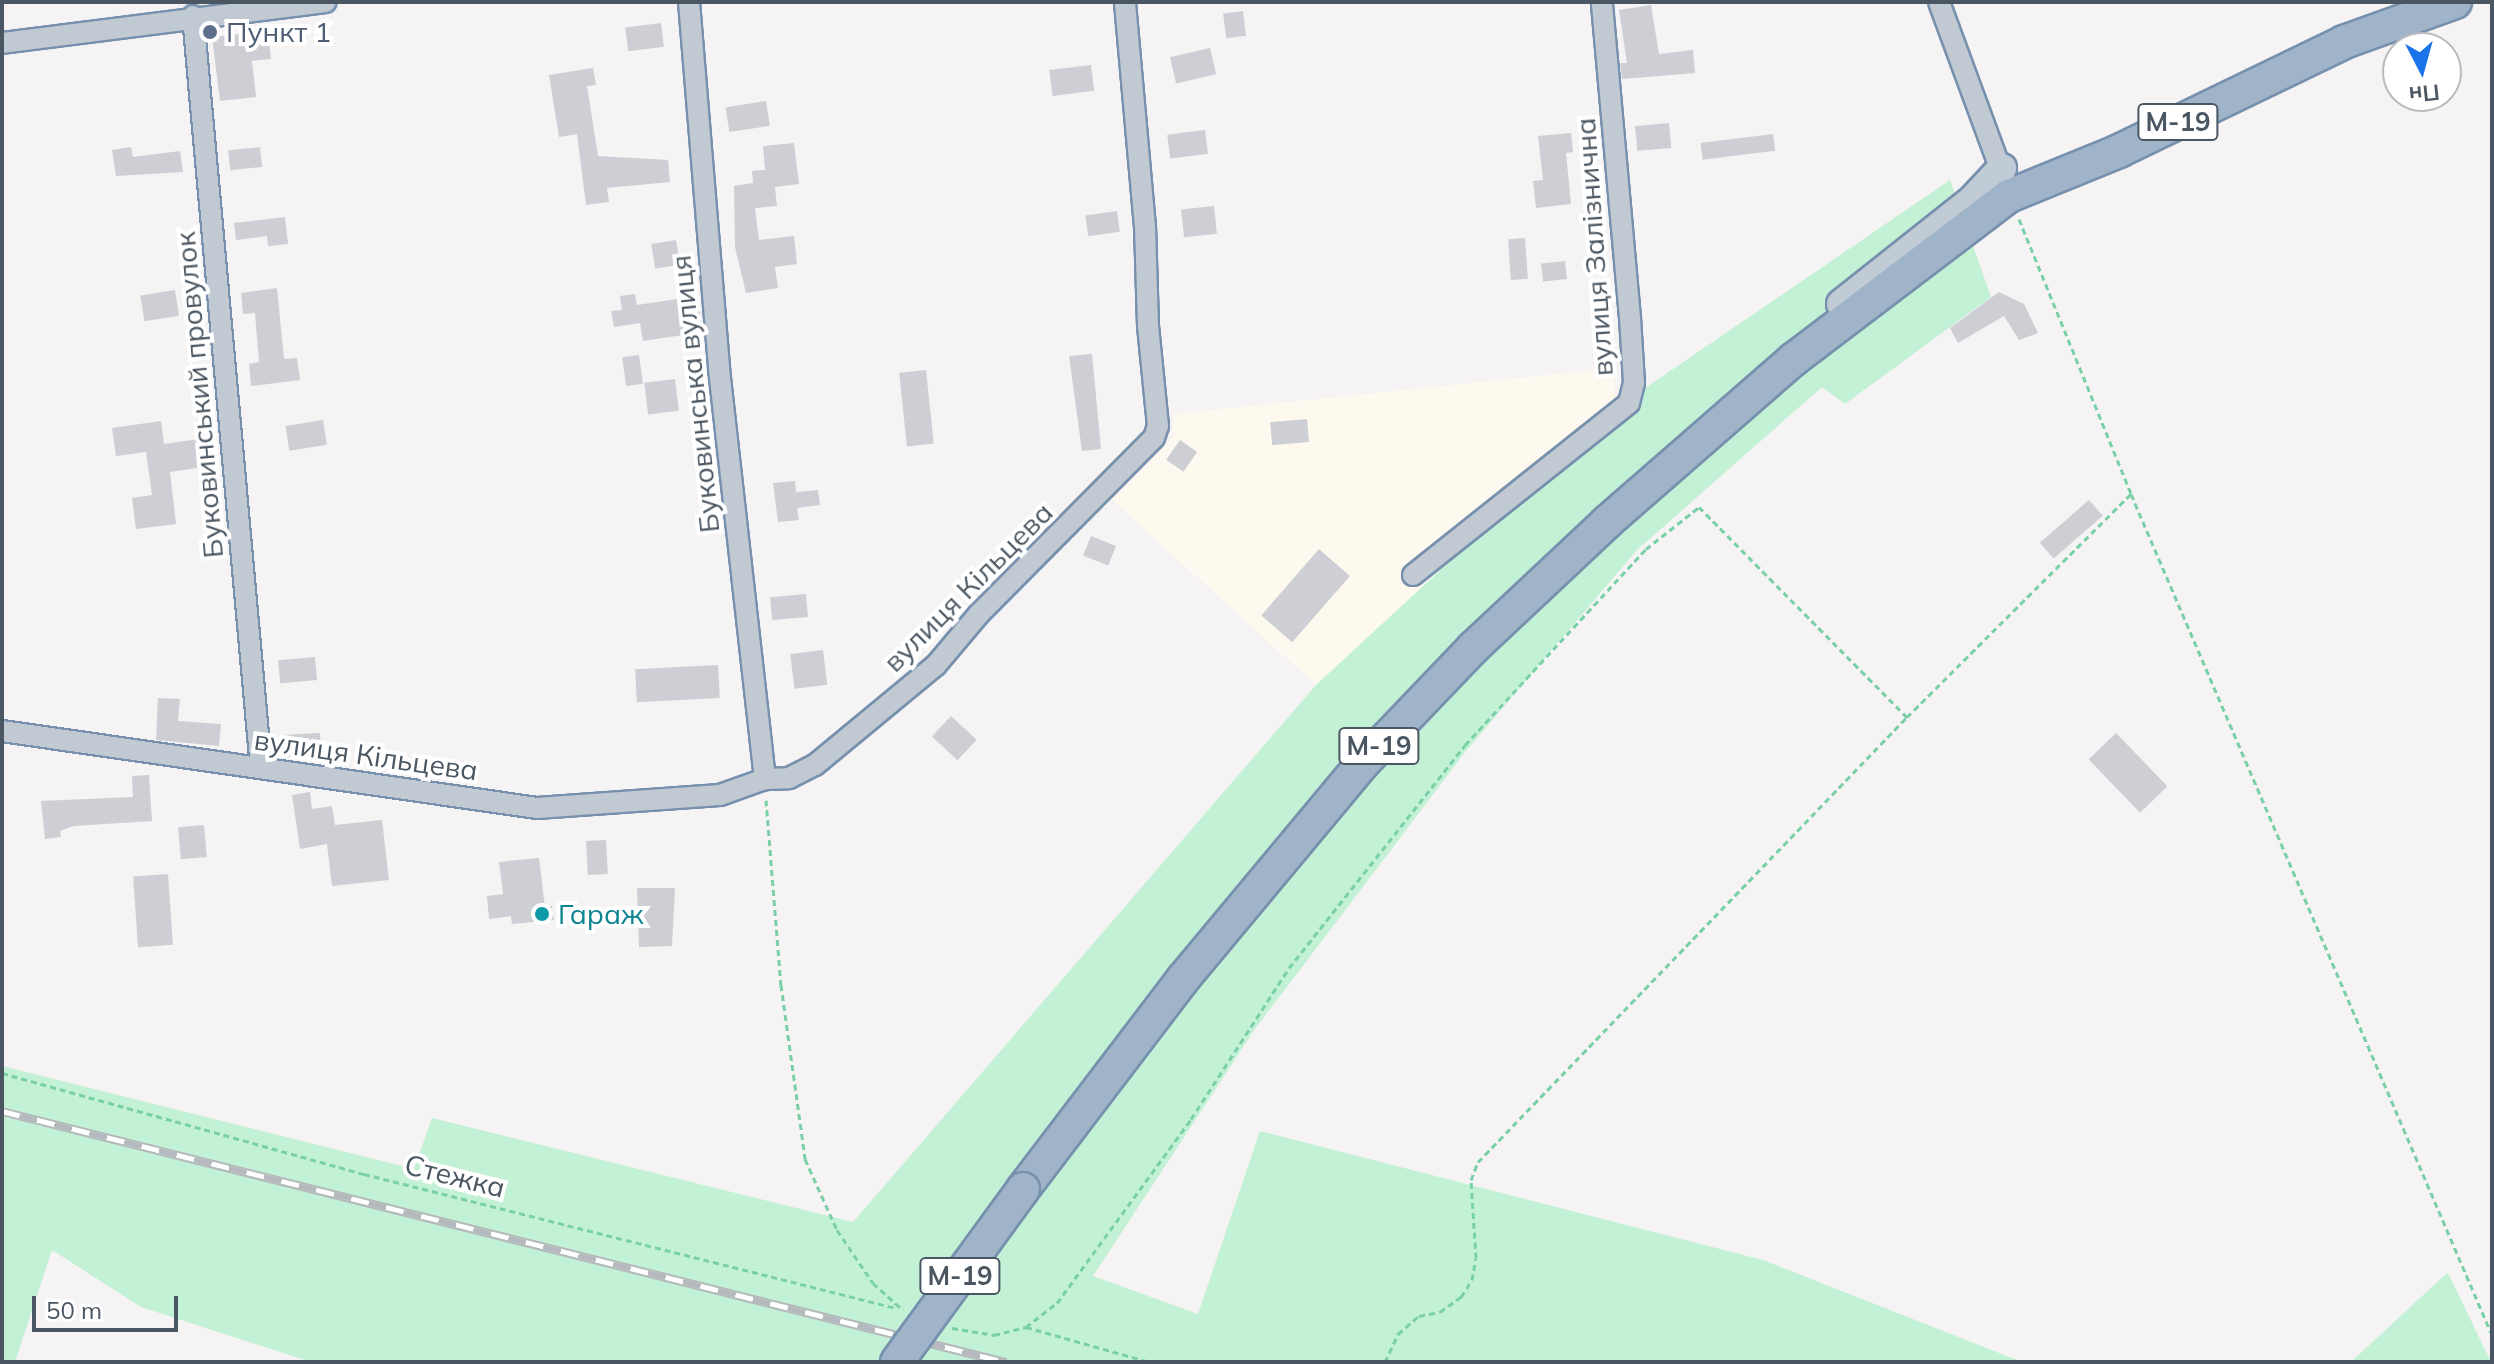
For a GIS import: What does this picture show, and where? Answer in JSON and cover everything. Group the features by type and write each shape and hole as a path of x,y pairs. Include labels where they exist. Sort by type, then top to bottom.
{"highway":[{"name":"М-19","path":"897,1362 1023,1189 1183,979 1364,762 1473,648 1607,522 1794,359 2005,182 2119,151 2344,42 2455,2"}],"street":[{"path":"2,43 193,16 325,2"},
{"name":"Буковинська вулиця","path":"689,2 719,369 765,779"},
{"name":"вулиця Кільцева","path":"2,731 537,808 720,795 765,779 789,778 815,765 936,665 979,614 1154,438 1158,426 1148,326 1145,227 1125,2"},
{"name":"вулиця Залізнична","path":"1413,575 1629,403 1634,383 1630,318 1602,2"},
{"path":"1939,2 1958,65 2005,182"},
{"name":"Буковинський провулок","path":"193,16 261,768"}],"path":[{"path":"2005,182 2131,494 2492,1335"},
{"path":"1385,1362 1398,1334 1419,1316 1440,1312 1461,1297 1472,1280 1476,1258 1471,1180 1478,1162 1907,717 2131,494"},
{"name":"Стежка","path":"2,1073 364,1174 900,1309"},
{"path":"1026,1327 1150,1362"}],"shaded area":[{"path":"1614,368 1616,408 1316,685 1112,500 1173,437 1173,414"}],"green space":[{"path":"1950,180 1991,297 1845,404 1822,387 1637,550 1466,751 1255,1029 1093,1276 1198,1314 1260,1131 1763,1260 2022,1362 311,1362 141,1307 52,1250 15,1362 2,1362 2,1066 414,1169 432,1118 853,1222 1316,685 1616,408"},
{"path":"2447,1273 2491,1362 2351,1362"}],"building":[{"path":"1651,5 1659,54 1693,50 1695,73 1622,79 1620,63 1627,63 1619,10"},
{"path":"1243,11 1246,36 1226,38 1223,13"},
{"path":"661,23 664,47 628,51 625,27"},
{"path":"268,31 271,59 252,61 256,97 220,101 212,37"},
{"path":"1210,48 1216,74 1176,84 1170,57"},
{"path":"1091,65 1094,91 1052,96 1049,70"},
{"path":"593,68 596,85 587,86 598,156 668,160 670,182 607,188 609,202 586,205 577,134 559,137 549,75"},
{"path":"766,101 770,126 729,132 726,107"},
{"path":"1669,123 1671,148 1637,151 1635,126"},
{"path":"1205,130 1208,154 1170,158 1167,135"},
{"path":"1571,133 1573,152 1566,153 1571,204 1536,208 1533,181 1543,180 1538,136"},
{"path":"1773,134 1775,151 1703,160 1701,143"},
{"path":"794,143 799,184 775,187 777,206 755,208 759,240 794,236 797,264 775,267 778,288 746,293 735,247 734,186 753,183 752,171 765,170 763,146"},
{"path":"131,147 133,157 180,151 183,172 116,176 112,150"},
{"path":"260,147 262,167 230,170 228,150"},
{"path":"1214,206 1217,234 1184,237 1181,209"},
{"path":"1117,211 1120,232 1088,236 1085,215"},
{"path":"285,217 288,244 268,246 267,236 236,240 234,223"},
{"path":"1525,238 1528,279 1511,280 1508,239"},
{"path":"676,240 680,265 655,269 651,244"},
{"path":"1565,261 1567,279 1543,281 1541,264"},
{"path":"277,288 284,359 297,358 300,380 251,386 249,364 259,362 255,313 243,314 241,293"},
{"path":"175,290 179,316 144,321 140,295"},
{"path":"1999,292 2024,304 2038,333 2019,340 2004,316 1958,343 1950,328"},
{"path":"635,294 637,305 684,298 686,307 699,305 703,332 643,341 640,323 614,327 611,311 622,310 620,296"},
{"path":"1092,354 1101,449 1082,451 1069,356"},
{"path":"639,355 643,384 626,386 622,357"},
{"path":"926,370 934,444 907,446 899,373"},
{"path":"675,379 679,411 648,415 644,383"},
{"path":"1307,419 1309,442 1272,445 1270,422"},
{"path":"323,420 327,445 289,451 285,426"},
{"path":"161,421 164,444 199,439 203,467 170,472 176,524 136,529 132,498 152,495 146,452 116,456 112,428"},
{"path":"1180,440 1197,452 1183,472 1166,460"},
{"path":"795,481 796,492 818,490 820,505 797,508 799,520 778,522 773,483"},
{"path":"2089,500 2103,516 2054,558 2040,543"},
{"path":"1091,536 1116,546 1108,566 1083,555"},
{"path":"1319,549 1350,576 1292,642 1261,615"},
{"path":"806,594 808,617 772,620 770,597"},
{"path":"823,650 827,685 795,689 790,654"},
{"path":"315,657 317,680 280,683 278,660"},
{"path":"718,665 720,698 637,702 635,669"},
{"path":"158,698 180,699 178,721 221,724 219,746 156,740"},
{"path":"951,716 977,740 958,760 932,736"},
{"path":"320,733 321,755 282,757 281,735"},
{"path":"2116,733 2167,786 2140,813 2089,759"},
{"path":"149,775 152,821 74,826 60,831 61,837 45,839 41,801 133,797 132,776"},
{"path":"310,792 312,809 332,806 335,825 382,820 389,880 332,886 327,844 300,849 292,795"},
{"path":"204,825 207,857 181,859 178,827"},
{"path":"606,840 608,874 588,875 586,841"},
{"path":"539,858 545,907 552,906 554,920 512,924 511,916 489,919 487,896 503,894 499,862"},
{"path":"168,874 173,945 138,947 133,876"},
{"path":"637,888 675,888 672,946 639,947"}],"railway":[{"path":"2,1111 1006,1362"}],"place":[{"name":"Пункт 1","path":"210,32"},
{"name":"Гараж","path":"542,914"}]}
